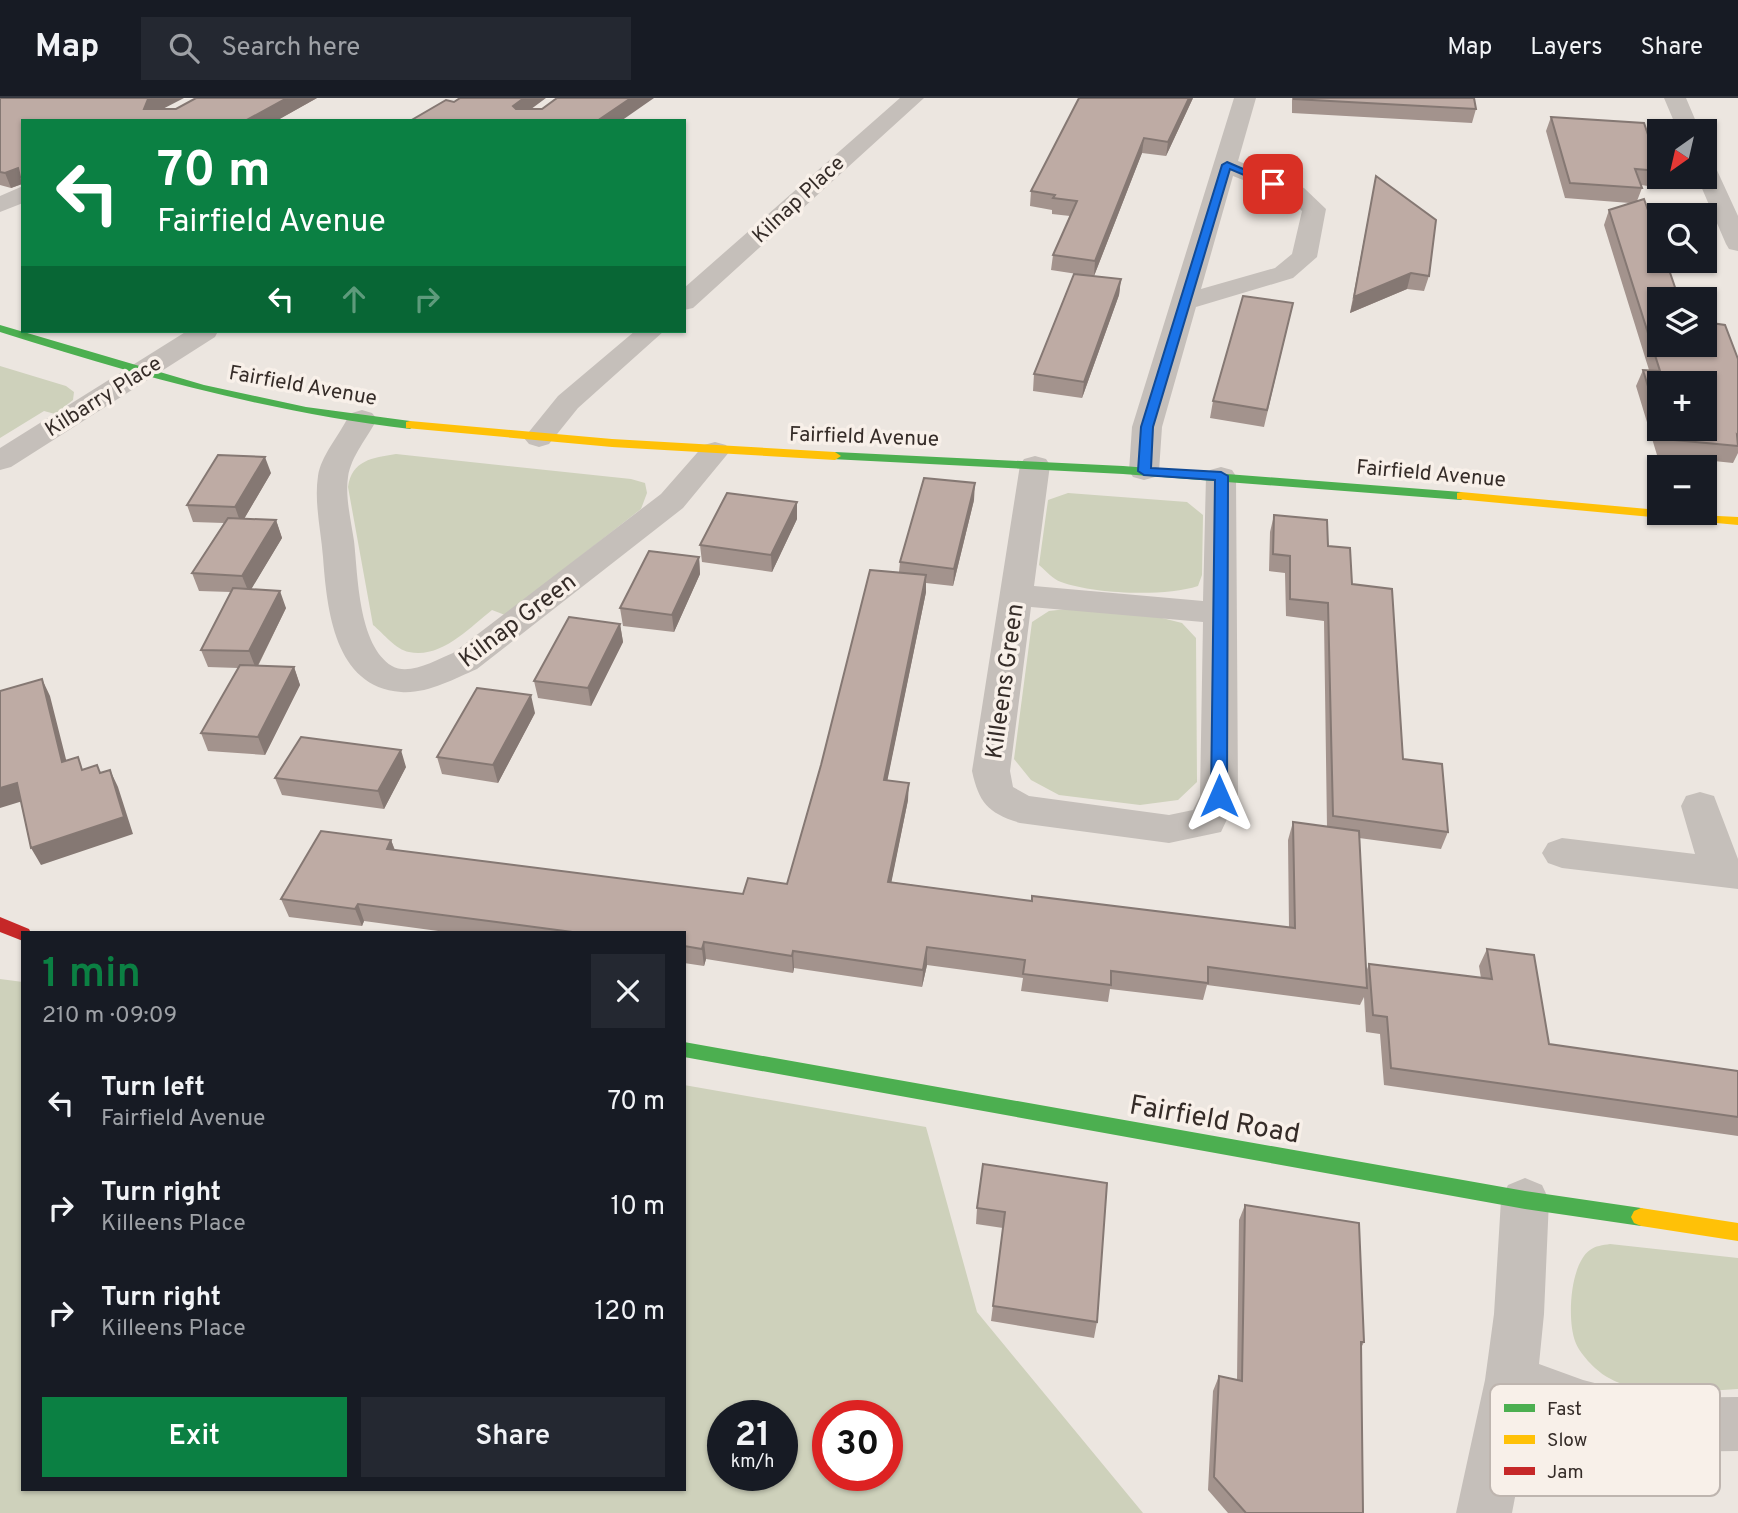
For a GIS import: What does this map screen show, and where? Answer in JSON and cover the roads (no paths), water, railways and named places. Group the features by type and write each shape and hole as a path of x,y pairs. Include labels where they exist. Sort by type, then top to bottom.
{"street":[{"name":"Kilnap Place","path":"686,300 913,98"},
{"path":"1144,471 1147,427 1245,98"},
{"path":"1675,98 1684,119"},
{"path":"1184,302 1284,273 1304,257 1314,209 1296,193 1227,165"},
{"path":"1714,189 1738,244"},
{"path":"0,205 21,194"},
{"name":"Fairfield Avenue","path":"0,328 140,373 246,398 362,419 538,438 715,450 1035,464 1221,476 1738,521"},
{"name":"Kilbarry Place","path":"0,461 202,333"},
{"path":"538,438 568,402 649,333"},
{"name":"Kilnap Green","path":"362,419 333,475 343,607 353,644 367,664 383,677 410,680 439,675 465,661 672,501 715,450"},
{"name":"Killeens Green","path":"1035,464 991,771 996,794 1020,809 1169,829 1207,822 1219,796 1221,476"},
{"path":"1016,595 1220,613"},
{"path":"1700,806 1729,873"},
{"path":"1562,853 1729,873"},
{"path":"0,924 21,934"},
{"name":"Fairfield Road","path":"686,1049 1525,1200 1738,1232"},
{"path":"1510,1384 1519,1314 1525,1200"},
{"path":"1511,1380 1522,1384"},
{"path":"1720,1424 1738,1424"},
{"path":"1484,1513 1490,1483"}]}
